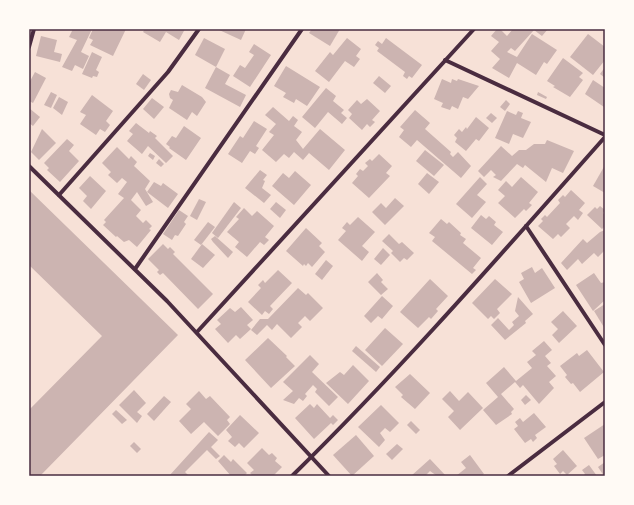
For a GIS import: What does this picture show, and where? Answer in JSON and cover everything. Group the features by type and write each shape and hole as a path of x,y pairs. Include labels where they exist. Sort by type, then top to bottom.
{"street":[{"path":"29,47 34,29"},
{"path":"59,195 168,72 199,29"},
{"path":"135,269 302,29"},
{"path":"197,332 474,29"},
{"path":"292,476 363,405 526,226 605,136 445,60"},
{"path":"29,166 135,269 197,332 329,476"},
{"path":"526,226 605,345"},
{"path":"508,476 605,402"}],"building":[{"path":"73,29 92,29 81,52 89,56 83,69 75,65 72,71 62,67 77,40 69,37"},
{"path":"93,29 126,29 113,56 90,45 93,40 89,38"},
{"path":"145,29 185,29 179,40 166,32 160,42 143,32"},
{"path":"217,29 246,29 241,40"},
{"path":"312,29 340,29 330,46 309,33"},
{"path":"497,29 500,29 507,36 513,29 548,29 542,36 534,30 515,51 511,48 507,52 517,57 532,34 557,50 547,64 544,62 536,75 517,63 509,78 492,68 500,59 491,51 499,42 491,36"},
{"path":"588,34 605,47 605,60 593,75 570,57"},
{"path":"41,36 57,40 54,52 62,54 60,62 36,56"},
{"path":"204,38 225,49 216,67 195,55"},
{"path":"347,38 361,49 356,56 360,59 354,67 345,61 329,82 315,71 330,52 333,55"},
{"path":"386,38 422,65 412,78 409,76 407,79 403,76 405,72 377,51 379,48 375,45 378,41 382,44"},
{"path":"254,44 271,55 250,87 233,76 240,65 245,68 254,55 249,52"},
{"path":"92,52 102,57 96,70 99,72 97,77 93,76 92,78 82,74"},
{"path":"563,58 583,73 579,77 583,80 570,97 553,87 555,86 547,81"},
{"path":"286,66 320,87 307,106 296,99 294,103 283,97 286,93 274,86"},
{"path":"216,67 230,75 225,84 246,95 240,107 205,88"},
{"path":"605,67 605,78 600,74"},
{"path":"35,72 46,78 33,103 29,101 29,83"},
{"path":"143,74 151,80 144,90 136,84"},
{"path":"379,76 391,86 385,93 373,83"},
{"path":"442,79 451,83 452,79 457,81 458,79 479,86 468,99 463,97 458,109 452,106 450,110 441,107 443,103 434,99"},
{"path":"593,80 605,88 604,107 585,94"},
{"path":"182,85 202,97 206,102 197,116 192,112 187,120 169,108 173,100 170,98 169,94 171,90 178,92"},
{"path":"326,88 336,96 333,101 344,110 341,113 347,118 342,124 328,112 315,128 302,117"},
{"path":"51,92 57,95 51,108 44,105"},
{"path":"538,92 547,97 546,99 537,95"},
{"path":"92,95 113,111 106,121 110,125 105,132 100,129 96,135 80,124 86,115 80,112"},
{"path":"59,97 68,102 62,115 53,108"},
{"path":"152,98 164,107 154,119 143,109"},
{"path":"367,99 380,111 372,120 375,122 370,127 367,124 362,130 349,118 352,114 348,110 357,100 361,104"},
{"path":"506,100 510,104 505,111 500,107"},
{"path":"273,107 289,121 293,116 298,120 294,126 302,132 296,140 303,149 320,129 345,150 329,170 309,153 303,160 294,152 289,158 284,154 276,162 262,150 274,135 269,132 276,124 265,115"},
{"path":"29,108 40,117 33,126 29,123"},
{"path":"415,110 430,123 425,129 451,152 450,154 453,157 458,152 471,166 461,178 417,140 411,147 399,137 404,130 400,127"},
{"path":"507,111 516,115 518,111 523,113 521,118 531,122 523,138 513,134 509,144 495,138"},
{"path":"491,113 497,118 492,123 486,118"},
{"path":"476,117 489,128 479,141 476,139 466,151 455,142 457,138 454,135 459,129 462,132 466,127 467,129"},
{"path":"254,121 267,129 256,146 259,148 255,154 250,151 242,163 228,154 240,136 243,138"},
{"path":"136,123 149,133 150,131 157,136 155,138 173,156 166,163 148,146 142,154 127,141 133,134 129,131"},
{"path":"184,126 201,138 186,160 169,148 170,147 166,144 172,136 176,138"},
{"path":"42,129 56,143 39,160 31,152"},
{"path":"67,139 74,145 69,151 79,161 60,182 47,170 49,168 44,163"},
{"path":"547,140 574,151 563,173 552,168 546,182 525,165 523,168 517,164 501,181 493,177 496,175 491,170 484,177 478,171 501,146 512,156 519,150 526,150 534,144 545,144"},
{"path":"117,147 129,159 131,156 137,162 134,166 150,181 145,189 153,202 146,206 137,192 131,200 141,210 136,216 143,223 146,220 152,226 149,229 151,230 137,247 129,240 124,242 117,236 116,237 103,225 106,222 104,220 124,198 118,194 127,182 122,178 117,183 108,175 111,172 102,163"},
{"path":"425,150 444,165 434,176 416,161"},
{"path":"150,153 155,156 153,160 148,156"},
{"path":"379,154 392,166 386,173 390,176 369,198 352,183 358,176 356,174 360,169 363,171 368,166 365,163 370,159 372,161"},
{"path":"159,159 164,164 161,167 156,163"},
{"path":"605,165 605,193 593,186"},
{"path":"260,170 267,175 263,180 265,181 262,188 271,195 264,203 245,188"},
{"path":"295,171 311,185 294,205 272,186 283,173 289,178"},
{"path":"427,173 439,182 429,194 418,184"},
{"path":"90,176 106,191 91,209 83,201 87,196 79,188"},
{"path":"480,177 487,184 477,195 486,202 472,218 456,204"},
{"path":"521,177 538,192 529,203 532,205 526,211 524,209 515,218 498,203 505,196 498,190 506,181 512,187"},
{"path":"154,182 161,186 163,183 178,194 168,208 147,192"},
{"path":"29,190 178,335 40,476 29,476 29,410 102,336 29,265"},
{"path":"571,190 585,203 579,210 583,213 578,220 574,216 566,224 570,228 561,237 558,234 553,239 538,226 543,221 541,219 545,215 547,217 560,203 558,200 563,195 565,197"},
{"path":"395,198 404,206 385,225 372,212 381,203 386,208"},
{"path":"199,199 206,202 197,220 190,216"},
{"path":"234,202 241,208 218,238 212,233"},
{"path":"276,202 286,210 280,218 270,209"},
{"path":"600,206 605,210 603,213 605,215 605,226 602,229 587,215 595,207 597,209"},
{"path":"244,208 252,216 257,211 274,226 265,237 269,240 264,245 260,242 247,257 235,247 239,242 227,232 239,219 236,217"},
{"path":"179,210 188,216 184,222 186,224 178,236 175,235 172,240 163,234"},
{"path":"481,215 486,219 489,216 496,222 494,225 503,232 492,245 471,228"},
{"path":"358,217 375,232 362,246 369,252 362,261 338,240 346,231 342,228 347,222 350,225"},
{"path":"441,219 447,224 449,222 461,233 460,235 466,239 463,243 481,258 473,268 476,270 472,274 432,241 435,237 429,233"},
{"path":"208,222 215,227 201,245 194,240"},
{"path":"306,228 322,243 319,246 325,252 312,267 308,263 306,266 304,264 303,266 286,251"},
{"path":"605,230 605,250 598,257 594,253 582,264 578,259 567,270 561,263 583,239 587,243 600,232"},
{"path":"389,234 399,244 402,242 414,253 407,260 404,258 400,262 391,253 393,251 382,241"},
{"path":"215,236 233,252 228,258 211,239"},
{"path":"163,244 168,249 170,247 175,252 173,254 213,294 198,309 163,273 160,275 157,272 159,270 148,259"},
{"path":"202,244 215,255 203,268 191,259"},
{"path":"383,248 390,255 381,265 374,259"},
{"path":"326,260 333,266 322,280 315,274"},
{"path":"532,267 535,273 542,268 555,288 531,303 519,282 524,279 521,273"},
{"path":"278,270 292,283 270,306 273,309 269,314 265,311 262,315 248,302 261,288 258,285 263,280 265,283"},
{"path":"377,273 383,280 381,282 388,289 381,295 368,282"},
{"path":"594,273 601,283 605,282 605,300 593,311 576,285"},
{"path":"430,279 448,296 436,309 438,311 431,319 429,317 418,328 400,312"},
{"path":"495,279 512,294 497,309 500,313 494,319 491,316 488,319 472,303"},
{"path":"298,288 306,295 308,293 323,308 310,321 305,316 298,323 302,327 291,338 277,324 272,330 267,325 257,335 251,330 260,319 268,319"},
{"path":"382,296 393,306 382,319 378,316 371,323 364,316"},
{"path":"518,297 533,314 525,321 526,323 505,340 491,325 498,318 509,330 514,325 512,322 519,316 515,311"},
{"path":"605,304 605,329 594,311"},
{"path":"241,307 253,320 247,325 251,329 240,339 236,335 228,343 215,329 221,324 217,320 230,308 235,312"},
{"path":"563,311 577,326 559,343 552,335 558,329 551,322"},
{"path":"385,328 403,344 382,366 365,350"},
{"path":"268,338 295,366 271,388 245,360"},
{"path":"544,341 552,350 545,356 551,363 547,366 556,376 549,382 554,388 539,404 523,385 520,388 515,382 501,394 514,409 511,412 512,414 496,425 483,410 498,397 486,383 504,367 516,381 532,368 527,362 536,355 532,351"},
{"path":"356,346 380,367 376,372 352,351"},
{"path":"587,350 604,372 580,392 573,383 571,384 565,377 567,375 560,366 577,353 579,356"},
{"path":"310,355 319,364 312,372 338,397 329,406 315,392 317,389 313,385 305,394 307,396 303,401 299,398 294,404 283,400 293,391 283,382"},
{"path":"353,365 369,381 348,404 326,383 340,372 344,375"},
{"path":"410,374 430,393 415,409 401,397 403,395 395,387"},
{"path":"134,390 146,403 137,412 142,416 137,423 119,405"},
{"path":"199,391 206,399 210,396 230,417 227,420 230,424 218,436 204,422 191,434 179,421 191,409 186,404"},
{"path":"450,391 459,401 468,392 483,408 460,430 448,417 454,411 442,399"},
{"path":"526,395 531,400 525,405 521,400"},
{"path":"164,396 171,402 154,421 147,414"},
{"path":"310,404 314,408 317,404 330,418 333,415 338,420 333,425 331,423 314,439 295,418"},
{"path":"381,405 399,423 390,432 385,428 380,433 385,440 379,447 358,427"},
{"path":"116,410 127,420 122,424 112,414"},
{"path":"534,413 546,427 535,435 537,438 533,442 531,439 525,443 514,429 518,426 515,422 520,418 523,422"},
{"path":"240,415 259,433 244,448 239,443 235,447 228,441 232,437 226,430"},
{"path":"411,421 420,430 416,434 407,425"},
{"path":"605,424 605,455 598,459 584,438"},
{"path":"209,432 218,440 211,447 220,456 216,459 207,450 185,472 189,476 169,476"},
{"path":"356,435 374,456 352,476 333,455"},
{"path":"134,442 141,449 137,453 130,446"},
{"path":"397,444 403,449 392,460 386,454"},
{"path":"262,448 269,455 272,453 277,458 275,461 282,467 273,476 253,476 250,473 254,470 247,463"},
{"path":"563,450 577,466 567,475 563,471 560,474 554,466 557,464 553,459"},
{"path":"224,455 231,462 233,459 247,473 244,476 231,476 218,461"},
{"path":"470,455 484,474 481,476 456,476 466,468 461,462"},
{"path":"430,459 446,476 437,476 430,471 425,476 411,476"},
{"path":"605,462 605,476 604,476 598,467"},
{"path":"589,465 597,476 583,476 585,474 582,470"}]}
